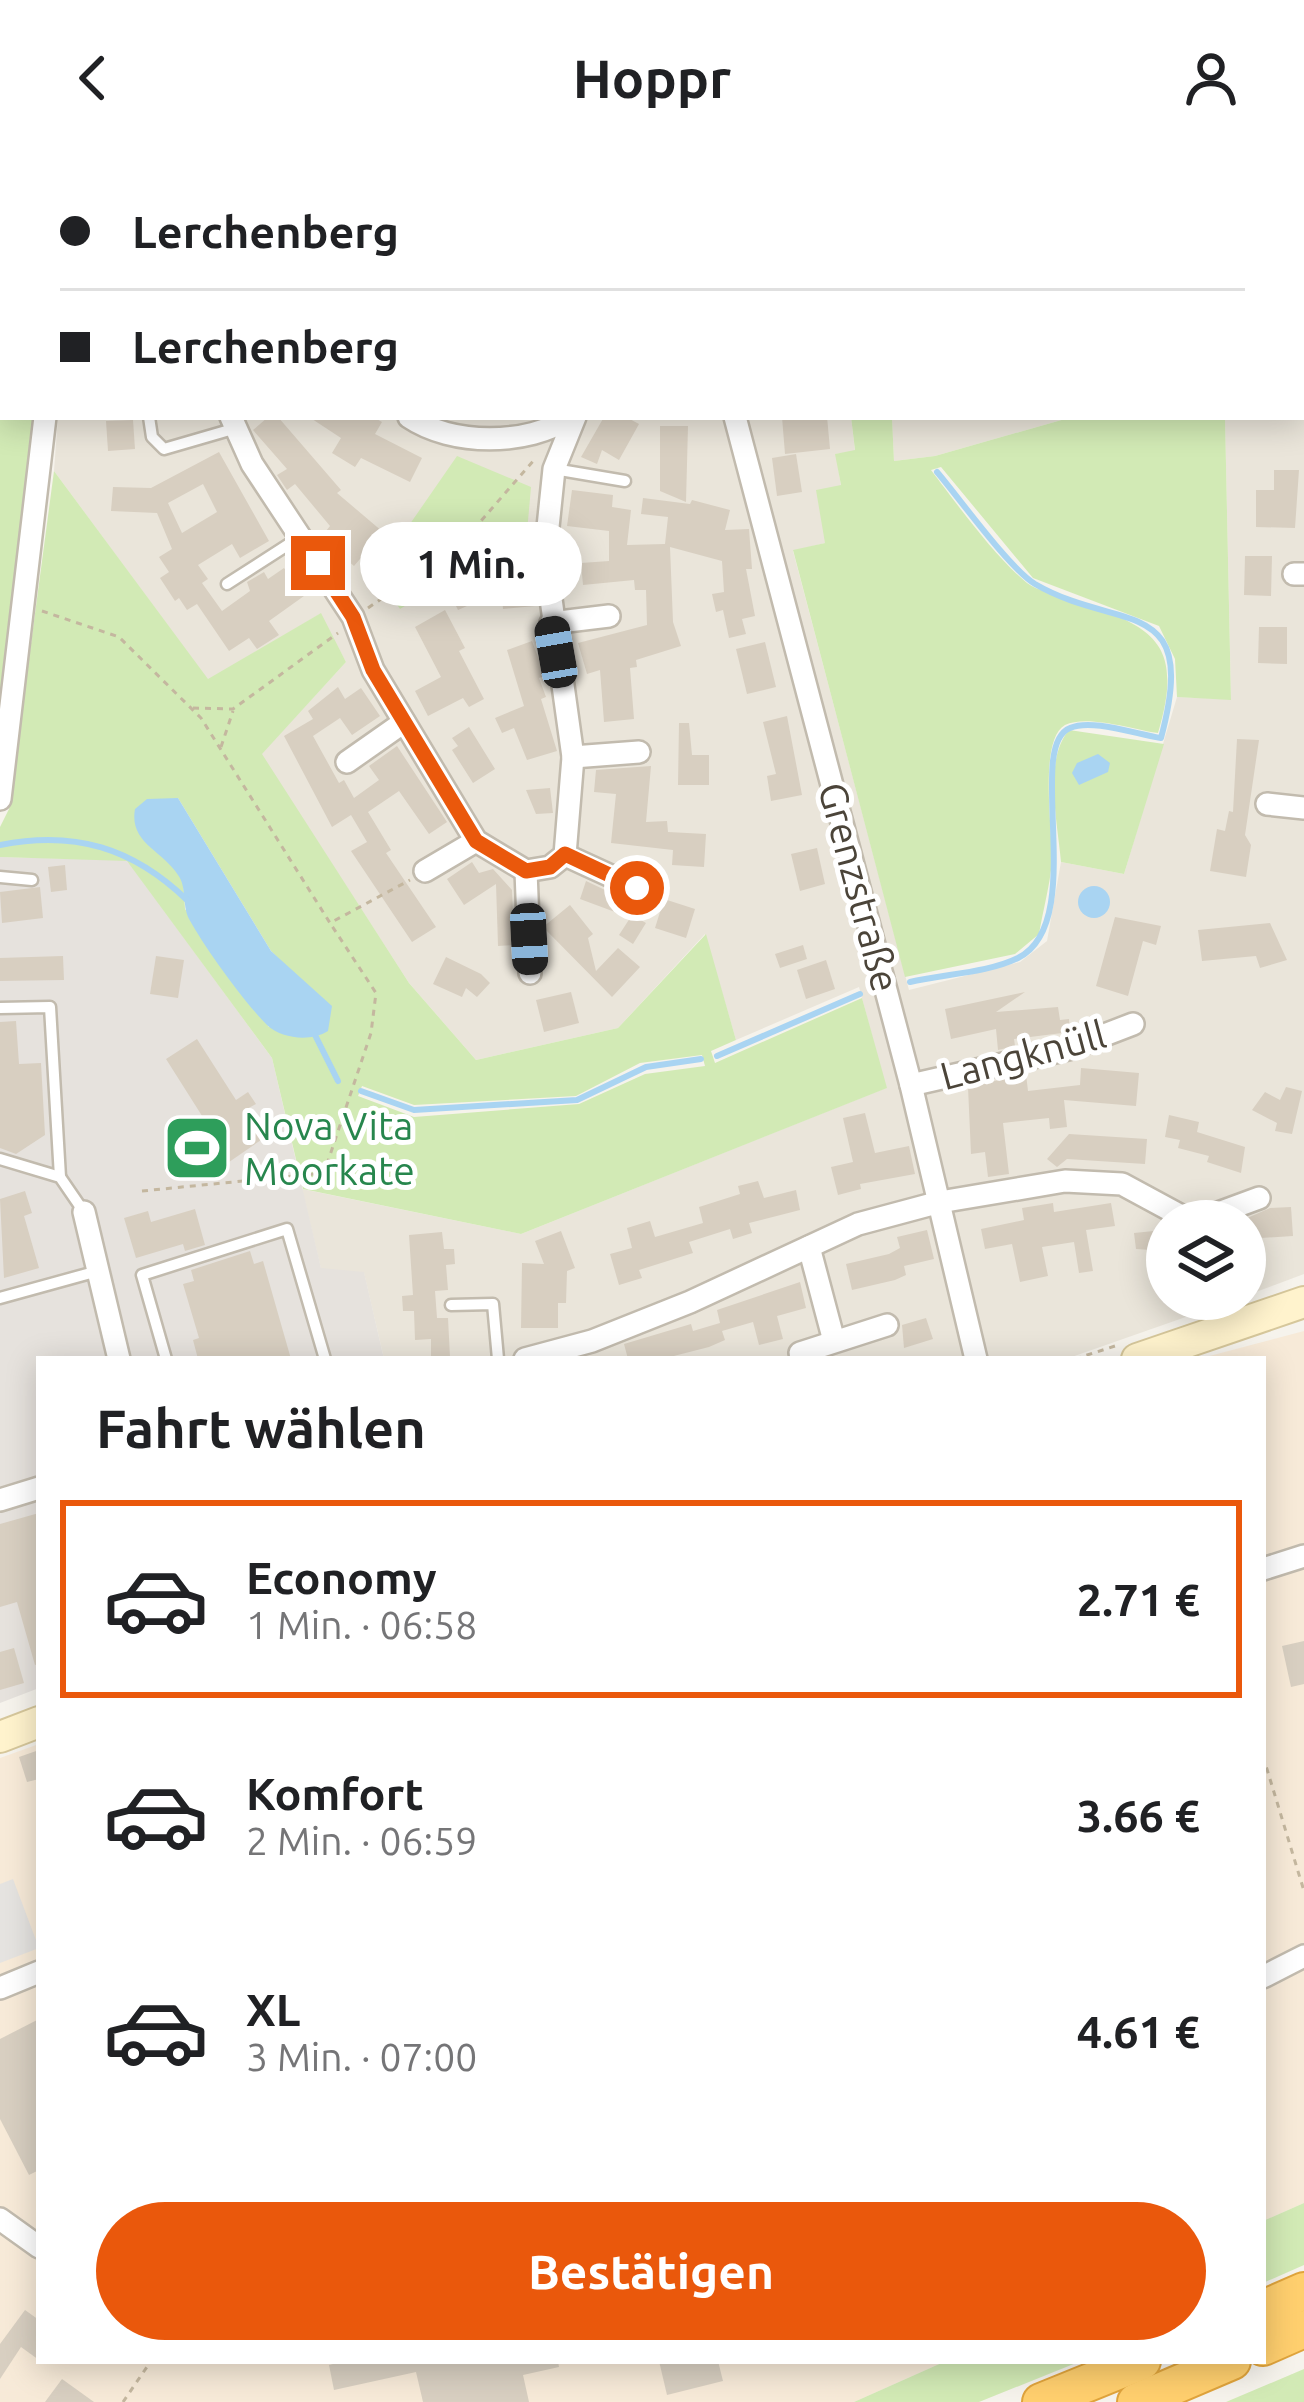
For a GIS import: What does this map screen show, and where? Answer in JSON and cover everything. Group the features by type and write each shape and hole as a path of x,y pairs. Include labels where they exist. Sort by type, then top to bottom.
{"highway":[{"path":"1266,2308 1304,2291"},
{"path":"1266,2347 1304,2330"},
{"path":"1041,2402 1135,2364"},
{"path":"1136,2402 1225,2364"}],"street":[{"path":"0,799 45,420"},
{"path":"415,420 454,438 571,424"},
{"name":"Grenzstraße","path":"736,420 911,1085 975,1356"},
{"path":"232,423 353,617 373,670 476,841 526,871 550,867 565,854 573,757 551,623 548,535 554,469 571,424"},
{"path":"551,623 609,616"},
{"path":"347,762 404,722"},
{"path":"573,757 639,752"},
{"path":"1267,804 1304,808"},
{"path":"424,872 476,841"},
{"path":"565,854 637,888"},
{"path":"526,871 530,973"},
{"name":"Langknüll","path":"911,1085 1067,1049 1133,1024"},
{"path":"548,1356 594,1350 858,1224 940,1202 1065,1181 1122,1184 1183,1217 1202,1219 1259,1198"},
{"path":"83,1212 118,1356"},
{"path":"809,1247 834,1341"},
{"path":"1146,1356 1304,1302"},
{"path":"800,1353 887,1325"},
{"path":"0,1500 36,1489"},
{"path":"1266,1568 1304,1556"},
{"path":"0,1737 36,1724"},
{"path":"1266,1975 1304,1956"},
{"path":"0,1988 36,1973"},
{"path":"0,2218 36,2245"}],"lane":[{"path":"149,420 152,437 164,449 232,423"},
{"path":"554,469 625,482"},
{"path":"227,584 300,537"},
{"path":"0,877 32,880"},
{"path":"0,1008 50,1007 60,1177"},
{"path":"0,1159 41,1167 60,1177 83,1212"},
{"path":"165,1356 142,1275 287,1229 325,1356"},
{"path":"0,1298 98,1271"},
{"path":"451,1305 493,1304 498,1356"}],"path":[{"path":"191,708 233,709 324,647 353,617 460,545 571,424"},
{"path":"460,545 548,535"},
{"path":"23,604 118,637 191,708 376,993 371,1034 324,1174 142,1191"},
{"path":"220,749 233,709"},
{"path":"331,923 424,872"},
{"path":"1266,1785 1304,1891"},
{"path":"123,2402 149,2364"}],"shaded area":[{"path":"58,420 851,420 855,451 836,454 841,486 825,543 793,551 909,990 1020,962 1047,941 1061,862 1124,874 1177,697 1231,699 1225,420 1304,420 1304,1274 1266,1288 1266,1200 1146,1200 1146,1320 1177,1320 1075,1356 383,1356 364,1273 321,1269 302,1189 521,1234 886,1088 859,987 736,1040 705,934 618,1028 476,1060 409,983 261,754 346,662 320,614 208,680 54,471"},
{"path":"892,420 1061,420 935,456 894,461"},
{"path":"0,857 127,860 272,1058 321,1268 364,1272 383,1356 36,1356 36,1689 0,1703"},
{"path":"1304,1331 1304,2203 1266,2220 1266,1356 1209,1356"},
{"path":"36,1745 36,2364 939,2364 854,2402 0,2402 0,1758"},
{"path":"13,1879 36,1949 0,1963 0,1884"}],"green space":[{"path":"0,420 33,420 0,698"},
{"path":"851,420 892,420 894,461 935,456 1061,420 1225,420 1231,700 1177,697 1175,659 1159,626 1033,578 941,467 931,470 989,545 1027,583 1121,618 1154,641 1164,656 1166,701 1158,733 1086,721 1065,725 1057,734 1049,767 1052,861 1039,934 1015,954 905,977 793,550 825,543 816,490 841,485 835,454 855,450"},
{"path":"457,456 531,487 525,555 465,569 400,609 376,573"},
{"path":"54,471 208,679 321,613 346,662 262,754 409,983 476,1060 618,1028 706,934 736,1040 711,1051 715,1063 862,998 887,1088 521,1234 303,1189 272,1058 127,861 0,857 0,827 9,809","holes":["178,798 271,951 290,970 269,1027 185,909","702,1055 705,1066 645,1074 579,1104 414,1117 358,1096 362,1086 414,1105 576,1096 640,1063"]},
{"path":"1069,730 1164,744 1124,874 1061,862 1054,775"},
{"path":"1304,2203 1304,2265 1266,2282 1266,2220"},
{"path":"939,2364 1074,2364 979,2402 854,2402"},
{"path":"1304,2369 1304,2402 1226,2402"}],"water":[{"path":"1098,754 1110,763 1108,772 1079,785 1072,773 1077,763"},
{"path":"178,798 271,951 332,1006 328,1031 305,1038 273,1030 205,945 187,914 181,880 142,838 134,821 135,809 147,799"},
{"path":"1094,886 1105,891 1110,902 1105,913 1094,918 1083,913 1078,902 1083,891"}],"building":[{"path":"133,420 135,449 108,451 106,421"},
{"path":"265,420 281,420 341,490 337,493 383,532 354,566 334,549 339,543 326,531 330,526 295,484 287,490 277,475 287,469 253,430"},
{"path":"314,420 378,420 382,422 375,434 422,458 410,482 361,458 355,467 332,453 341,438"},
{"path":"602,420 639,424 619,460 602,450 597,464 581,457"},
{"path":"782,420 827,420 830,449 785,454"},
{"path":"660,426 688,426 686,502 660,491"},
{"path":"219,452 269,541 240,558 232,544 198,565 208,579 202,583 222,611 250,591 247,582 264,572 268,579 284,568 304,596 269,621 279,635 257,649 249,638 229,651 197,604 187,610 179,598 175,601 160,578 169,572 159,557 172,549 157,513 111,511 113,487 151,488","holes":["203,484 217,512 182,533 168,503"]},
{"path":"796,454 802,492 777,496 772,458"},
{"path":"1274,470 1299,470 1295,528 1256,527 1256,490 1274,490"},
{"path":"572,490 613,495 612,507 631,510 627,545 665,544 668,517 641,514 643,498 690,504 692,500 730,510 725,530 749,529 752,569 746,569 755,616 742,619 746,634 729,638 723,610 716,612 712,594 724,592 722,561 670,547 673,622 681,646 636,660 637,667 630,668 634,719 604,722 600,670 587,674 578,643 647,625 646,590 635,590 634,580 583,585 581,563 609,561 609,531 567,526"},
{"path":"1245,556 1272,556 1271,596 1244,595"},
{"path":"533,581 535,606 503,609 501,584"},
{"path":"469,588 476,602 458,610 451,596"},
{"path":"445,610 465,648 459,651 484,699 469,707 463,698 428,716 415,691 441,677 415,627"},
{"path":"1259,627 1287,627 1287,664 1258,663"},
{"path":"532,641 545,676 539,678 546,697 541,699 557,751 527,760 514,728 502,733 495,718 524,706 507,650"},
{"path":"765,642 776,687 747,694 736,649"},
{"path":"338,687 345,699 361,688 380,716 352,735 340,718 313,736 339,783 344,780 354,798 379,780 369,766 397,746 447,822 429,834 399,791 368,812 391,850 386,853 436,927 412,942 351,851 367,842 351,815 332,827 284,736 313,719 308,711"},
{"path":"787,716 802,795 771,801 767,776 776,774 763,722"},
{"path":"679,723 689,723 692,755 709,755 709,785 678,785"},
{"path":"469,727 495,769 473,783 452,750 458,746 452,738"},
{"path":"1237,739 1259,740 1245,835 1251,845 1246,877 1210,871 1217,829 1225,831 1229,811 1233,812"},
{"path":"651,766 646,822 667,821 668,832 706,834 704,867 672,865 673,850 611,843 616,794 594,792 596,770"},
{"path":"550,788 553,813 536,814 526,790"},
{"path":"817,848 825,884 800,891 791,854"},
{"path":"472,862 479,873 493,869 512,890 514,945 498,946 496,884 464,905 447,879"},
{"path":"65,865 67,890 51,892 48,867"},
{"path":"586,881 620,897 615,912 580,899"},
{"path":"40,887 43,918 2,923 0,892"},
{"path":"664,899 695,909 686,938 655,928"},
{"path":"570,905 593,934 588,938 596,971 618,948 640,967 612,997 543,927"},
{"path":"632,915 646,923 633,944 619,935"},
{"path":"1115,917 1161,926 1156,945 1143,941 1128,996 1096,986"},
{"path":"1270,923 1287,960 1260,968 1256,956 1202,961 1198,930"},
{"path":"803,945 807,959 780,968 775,954"},
{"path":"63,956 64,980 0,981 0,958"},
{"path":"156,956 184,960 178,998 150,994"},
{"path":"446,957 490,983 477,997 466,988 462,997 433,984"},
{"path":"826,960 835,989 806,999 797,970"},
{"path":"571,992 579,1023 544,1032 536,1000"},
{"path":"1025,992 996,1012 1058,1007 1060,1020 1069,1019 1070,1032 1014,1039 1015,1046 998,1050 996,1029 951,1039 945,1009"},
{"path":"16,1021 19,1064 41,1063 45,1135 16,1154 0,1148 0,1022"},
{"path":"197,1039 236,1100 248,1092 256,1104 243,1111 261,1140 216,1171 208,1159 173,1162 172,1121 204,1119 166,1059"},
{"path":"1081,1068 1139,1073 1136,1106 1064,1100 1067,1127 1050,1129 1049,1118 1003,1123 1009,1174 988,1177 985,1152 971,1154 968,1087 1026,1074 1028,1091 1080,1085"},
{"path":"1286,1087 1302,1091 1292,1134 1275,1131 1277,1123 1252,1110 1265,1092 1280,1100"},
{"path":"865,1113 875,1153 909,1146 915,1174 860,1184 861,1189 838,1195 831,1167 853,1162 843,1118"},
{"path":"1169,1115 1199,1122 1197,1132 1245,1147 1241,1173 1207,1162 1209,1156 1178,1148 1180,1140 1165,1137"},
{"path":"1069,1134 1147,1139 1145,1164 1067,1159 1057,1167 1047,1159"},
{"path":"758,1181 764,1198 796,1190 800,1210 749,1223 752,1233 733,1239 730,1229 689,1242 693,1253 639,1270 642,1278 619,1285 610,1254 632,1248 627,1228 650,1221 655,1237 703,1223 699,1207 740,1194 738,1186"},
{"path":"25,1191 32,1213 24,1216 39,1268 4,1278 0,1199"},
{"path":"1053,1203 1054,1212 1111,1203 1115,1226 1086,1230 1093,1271 1079,1273 1074,1242 1042,1247 1048,1276 1020,1282 1012,1244 985,1249 981,1229 1024,1220 1022,1208"},
{"path":"1291,1207 1293,1236 1266,1238 1266,1210"},
{"path":"195,1209 205,1245 185,1251 183,1244 136,1258 124,1218 148,1211 151,1222"},
{"path":"927,1230 934,1259 904,1266 906,1275 895,1280 852,1290 846,1264 889,1254 900,1248 897,1237"},
{"path":"561,1231 575,1268 567,1271 566,1303 558,1303 558,1328 521,1328 522,1263 544,1264 535,1241"},
{"path":"442,1232 444,1249 454,1249 455,1264 446,1265 448,1290 435,1291 437,1318 448,1318 450,1356 431,1356 431,1339 415,1340 414,1311 403,1311 402,1296 413,1295 409,1235"},
{"path":"1146,1232 1146,1250 1136,1249 1134,1233"},
{"path":"250,1251 254,1264 263,1261 290,1356 197,1356 193,1340 199,1338 183,1284 194,1281 191,1270"},
{"path":"800,1282 806,1308 777,1316 783,1339 759,1345 753,1322 722,1331 725,1340 709,1347 674,1356 627,1356 624,1344 691,1324 693,1331 720,1323 717,1310"},
{"path":"926,1318 933,1339 904,1348 902,1325"},
{"path":"36,1514 36,1665 17,1602 0,1607 0,1524"},
{"path":"1304,1641 1304,1684 1291,1687 1282,1646"},
{"path":"14,1648 24,1683 0,1690 0,1652"},
{"path":"36,1751 36,1780 27,1782 19,1757"},
{"path":"36,2021 36,2172 29,2175 0,2119 0,2039"},
{"path":"25,2310 36,2318 36,2358 21,2347 0,2379 0,2344"},
{"path":"660,2364 719,2364 723,2381 667,2395"},
{"path":"329,2365 559,2367 523,2375 529,2402 423,2402 416,2372 334,2390"},
{"path":"62,2379 94,2402 45,2402"}],"waterway":[{"path":"910,982 1006,963 1039,939 1050,910 1054,875 1052,767 1057,742 1079,725 1161,738 1170,691 1170,659 1160,638 1144,625 1066,599 1024,576 937,472"},
{"path":"0,845 53,840 101,847 146,867 187,900"},
{"path":"717,1056 860,994"},
{"path":"313,1031 338,1081"},
{"path":"361,1091 414,1110 577,1100 646,1067 701,1059"}],"place":[{"name":"Nova Vita Moorkate","path":"197,1148"}],"route":[{"path":"318,563 353,617 373,670 476,841 526,871 550,867 565,854 637,888"}]}
